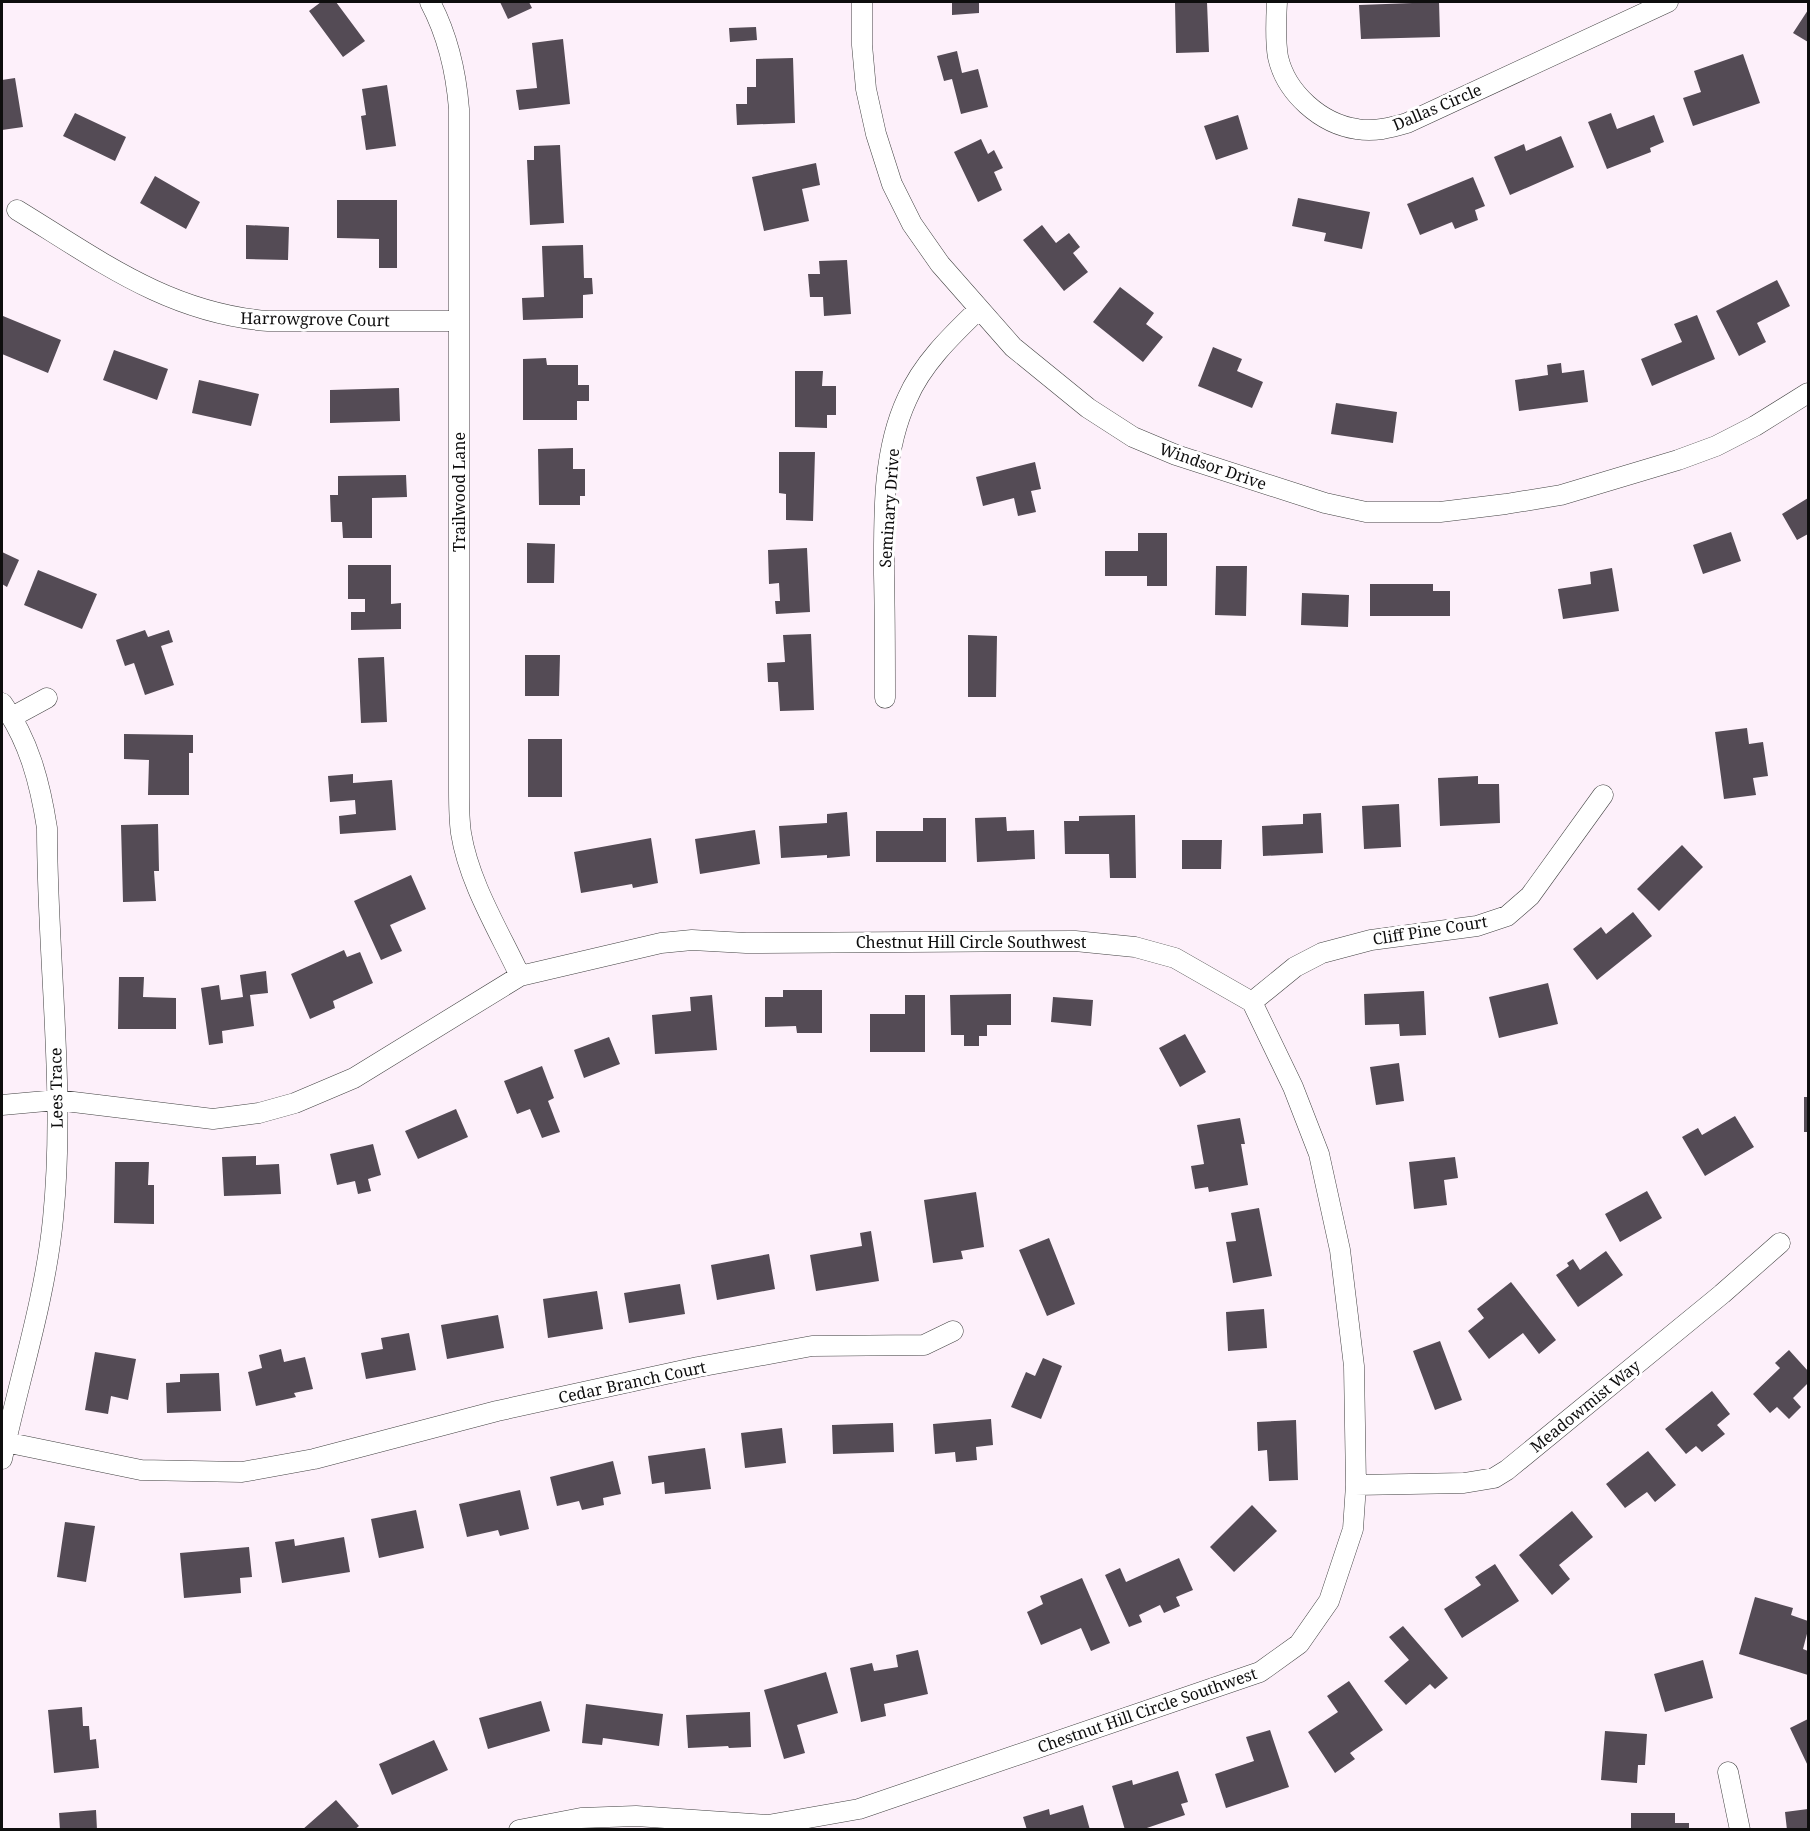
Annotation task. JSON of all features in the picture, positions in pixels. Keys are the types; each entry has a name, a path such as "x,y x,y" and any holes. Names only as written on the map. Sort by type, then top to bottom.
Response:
{"street":[{"name":"Trailwood Lane","path":"430,2 445,32 452,56 459,100 459,790 461,833 483,899 520,976"},
{"name":"Windsor Drive","path":"862,2 862,45 866,89 876,134 892,184 912,224 940,264 978,310 1013,347 1088,408 1133,437 1176,455 1314,499 1366,512 1440,512 1560,495 1677,460 1716,446 1755,426 1809,393"},
{"name":"Dallas Circle","path":"1277,2 1278,58 1285,76 1299,97 1329,120 1344,126 1374,130 1407,123 1668,2"},
{"name":"Harrowgrove Court","path":"17,210 165,297 217,314 239,319 267,321 459,321"},
{"name":"Seminary Drive","path":"885,698 884,524 887,477 894,436 906,399 921,373 946,341 978,310"},
{"name":"Lees Trace","path":"3,1450 48,1258 56,1181 57,1100 47,828 41,788 29,753 7,710 47,698"},
{"name":"Cliff Pine Court","path":"1252,1002 1295,967 1322,953 1371,940 1478,926 1507,916 1530,896 1603,795"},
{"name":"Chestnut Hill Circle Southwest","path":"2,1105 57,1100 213,1119 260,1113 295,1103 354,1078 520,976 661,943 692,940 746,943 1075,940 1135,947 1175,958 1252,1002 1293,1088 1319,1154 1337,1240 1354,1366 1356,1485 1353,1529 1329,1601 1299,1644 1260,1672 859,1809 768,1825 636,1816 581,1818 519,1830"},
{"name":"Meadowmist Way","path":"1356,1485 1464,1483 1494,1478 1507,1470 1704,1309 1780,1243"},
{"name":"Cedar Branch Court","path":"3,1450 141,1470 242,1472 314,1459 497,1411 698,1367 812,1346 924,1345 953,1331"},
{"path":"1728,1772 1740,1830"}],"building":[{"path":"321,2 336,2 365,41 343,57 309,11"},
{"path":"500,2 529,2 532,8 508,19"},
{"path":"952,2 979,2 979,13 952,15"},
{"path":"1175,2 1207,2 1209,52 1176,53"},
{"path":"1439,2 1440,37 1361,39 1359,5"},
{"path":"1808,10 1808,42 1793,33"},
{"path":"756,27 757,40 730,42 729,28"},
{"path":"563,39 570,104 519,110 516,90 537,88 532,43"},
{"path":"957,51 962,73 978,69 988,107 961,114 952,79 944,81 937,56"},
{"path":"1743,54 1760,103 1693,126 1683,98 1701,92 1694,71"},
{"path":"793,58 795,123 737,125 736,104 747,104 747,87 756,87 756,59"},
{"path":"15,78 23,127 2,130 2,80"},
{"path":"387,85 396,146 366,150 361,116 366,115 362,89"},
{"path":"75,113 126,137 115,161 63,136"},
{"path":"1611,113 1617,129 1654,115 1664,142 1650,148 1651,152 1607,169 1588,122"},
{"path":"1238,115 1248,149 1216,160 1204,126"},
{"path":"1561,136 1574,167 1510,195 1494,157 1524,144 1526,151"},
{"path":"981,139 988,154 994,150 1003,168 994,172 1002,190 978,202 954,152"},
{"path":"560,145 564,223 530,225 527,160 534,160 534,146"},
{"path":"816,163 820,185 802,189 809,221 764,231 752,177"},
{"path":"155,176 200,202 186,229 140,203"},
{"path":"1473,177 1485,206 1475,210 1478,220 1455,229 1452,222 1420,235 1407,204"},
{"path":"1298,198 1370,212 1362,249 1324,241 1326,233 1292,226"},
{"path":"337,200 397,200 397,268 379,268 379,239 337,238"},
{"path":"246,225 289,227 288,260 246,259"},
{"path":"1042,225 1056,243 1069,233 1080,247 1073,253 1088,272 1064,291 1023,240"},
{"path":"583,245 584,278 592,278 593,294 583,295 583,318 523,320 522,298 544,297 542,246"},
{"path":"847,260 851,314 824,316 823,297 810,297 808,274 820,274 819,261"},
{"path":"1777,280 1790,306 1757,323 1766,342 1739,356 1716,311"},
{"path":"1120,287 1154,313 1146,324 1163,337 1143,362 1093,322"},
{"path":"1697,315 1715,359 1652,386 1641,359 1682,342 1674,324"},
{"path":"3,316 61,340 48,373 2,354"},
{"path":"1213,347 1242,359 1237,371 1263,382 1252,408 1198,386"},
{"path":"114,350 168,369 157,400 103,380"},
{"path":"546,358 547,365 578,365 578,385 589,385 589,401 577,401 577,420 523,420 523,359"},
{"path":"1561,363 1562,373 1584,370 1588,402 1519,411 1515,380 1548,375 1547,365"},
{"path":"795,371 823,371 822,386 836,386 836,415 827,415 827,428 795,427"},
{"path":"199,380 259,394 251,426 192,413"},
{"path":"399,388 400,421 330,423 330,390"},
{"path":"1336,403 1397,412 1393,443 1331,434"},
{"path":"573,448 573,469 585,469 585,496 580,496 580,505 539,505 538,449"},
{"path":"779,452 815,452 813,521 786,520 786,494 779,493"},
{"path":"1035,462 1041,489 1031,491 1036,512 1018,516 1014,498 983,506 976,477"},
{"path":"406,475 407,497 372,498 372,538 343,538 342,522 331,522 330,495 338,495 338,476"},
{"path":"1808,498 1808,534 1797,540 1782,514"},
{"path":"1731,532 1741,561 1703,574 1693,545"},
{"path":"1138,533 1167,533 1167,586 1147,586 1147,576 1105,576 1105,551 1138,551"},
{"path":"527,543 555,544 554,583 527,583"},
{"path":"807,548 810,612 776,614 775,601 780,601 779,583 769,584 768,550"},
{"path":"2,552 19,560 7,587 2,584"},
{"path":"348,565 391,565 391,604 401,603 401,629 351,630 351,612 365,612 365,599 348,599"},
{"path":"1216,566 1247,566 1246,616 1215,615"},
{"path":"1612,568 1619,611 1563,619 1558,589 1591,584 1590,572"},
{"path":"38,570 97,594 82,629 24,605"},
{"path":"1370,584 1433,584 1433,591 1450,591 1450,616 1370,616"},
{"path":"1302,593 1349,595 1348,627 1301,625"},
{"path":"145,630 148,637 169,630 173,642 161,646 174,685 145,695 134,663 125,666 116,640"},
{"path":"811,634 814,710 780,711 778,682 768,682 767,663 785,662 783,635"},
{"path":"968,635 997,636 996,697 968,697"},
{"path":"525,655 560,655 559,696 525,696"},
{"path":"384,657 387,722 361,723 358,658"},
{"path":"1747,728 1749,744 1763,742 1768,776 1753,778 1756,795 1724,799 1715,732"},
{"path":"124,734 193,735 193,753 189,753 189,795 148,795 149,760 124,759"},
{"path":"528,739 562,739 562,797 528,797"},
{"path":"353,774 353,783 392,780 396,830 340,834 339,816 356,814 355,800 330,802 328,776"},
{"path":"1478,776 1478,784 1499,784 1500,823 1440,826 1438,778"},
{"path":"1399,804 1401,847 1364,849 1362,806"},
{"path":"847,812 850,856 781,858 779,826 827,823 827,814"},
{"path":"1321,813 1323,853 1263,856 1262,826 1303,824 1303,814"},
{"path":"1135,815 1136,878 1110,878 1109,854 1065,854 1064,821 1079,821 1079,816"},
{"path":"1006,817 1007,831 1034,830 1035,859 977,862 975,818"},
{"path":"923,818 946,818 946,862 876,862 876,831 923,831"},
{"path":"158,824 159,871 154,871 156,901 123,902 121,825"},
{"path":"755,830 760,864 700,874 695,839"},
{"path":"651,838 658,883 633,888 632,884 581,893 574,852"},
{"path":"1182,840 1222,840 1221,869 1182,869"},
{"path":"1682,845 1703,867 1659,911 1637,889"},
{"path":"411,875 426,909 390,925 402,951 381,960 354,901"},
{"path":"1633,912 1652,936 1597,980 1573,949 1601,927 1606,934"},
{"path":"344,950 347,957 360,952 373,983 333,1001 335,1008 310,1019 291,974"},
{"path":"266,971 268,993 250,995 254,1026 222,1031 223,1043 209,1045 201,988 219,985 221,1000 243,997 240,975"},
{"path":"119,977 144,977 143,997 176,998 176,1029 118,1029"},
{"path":"1548,983 1558,1024 1499,1038 1489,997"},
{"path":"783,990 822,990 822,1033 797,1033 796,1026 765,1027 765,997 783,997"},
{"path":"1424,991 1426,1035 1400,1036 1399,1024 1365,1025 1364,994"},
{"path":"1011,994 1011,1025 987,1025 987,1036 979,1036 979,1046 964,1046 964,1035 951,1035 950,995"},
{"path":"712,995 717,1050 655,1054 652,1015 691,1011 690,997"},
{"path":"905,995 925,995 925,1052 870,1052 870,1014 905,1014"},
{"path":"1053,997 1093,1000 1091,1026 1051,1022"},
{"path":"1185,1034 1206,1072 1180,1087 1159,1048"},
{"path":"609,1037 620,1064 584,1078 574,1050"},
{"path":"1399,1063 1404,1101 1376,1105 1370,1067"},
{"path":"542,1066 554,1098 548,1101 560,1132 542,1138 530,1109 517,1114 504,1081"},
{"path":"1804,1097 1808,1097 1808,1132 1804,1132"},
{"path":"456,1109 468,1137 418,1159 405,1131"},
{"path":"1735,1116 1754,1147 1705,1176 1682,1137 1698,1128 1702,1135"},
{"path":"1240,1118 1245,1144 1241,1144 1248,1185 1209,1192 1208,1187 1195,1189 1191,1166 1204,1164 1197,1125"},
{"path":"373,1144 381,1175 368,1179 371,1191 358,1194 355,1181 337,1185 330,1154"},
{"path":"256,1156 256,1165 279,1164 281,1194 224,1196 222,1157"},
{"path":"1455,1157 1458,1178 1444,1180 1447,1205 1414,1209 1409,1162"},
{"path":"115,1162 149,1162 148,1185 154,1185 154,1224 114,1223"},
{"path":"1647,1191 1662,1218 1620,1242 1605,1214"},
{"path":"976,1192 984,1247 961,1251 963,1259 933,1263 924,1200"},
{"path":"1259,1208 1272,1276 1233,1283 1226,1242 1236,1241 1231,1213"},
{"path":"871,1231 879,1281 816,1291 810,1255 862,1246 860,1233"},
{"path":"1049,1238 1075,1304 1047,1316 1019,1250"},
{"path":"1606,1251 1623,1275 1578,1307 1556,1275 1569,1266 1567,1263 1573,1259 1580,1270"},
{"path":"769,1254 775,1289 717,1300 711,1265"},
{"path":"1511,1282 1556,1340 1539,1354 1523,1333 1489,1359 1468,1331 1484,1318 1477,1309"},
{"path":"680,1284 685,1314 629,1323 624,1293"},
{"path":"597,1291 603,1329 548,1338 543,1299"},
{"path":"1264,1309 1267,1348 1228,1351 1226,1312"},
{"path":"498,1315 504,1348 447,1359 441,1325"},
{"path":"409,1333 416,1370 366,1379 361,1353 383,1349 381,1338"},
{"path":"1440,1341 1462,1400 1435,1410 1413,1351"},
{"path":"281,1349 284,1362 305,1357 313,1389 294,1393 296,1397 256,1406 248,1372 262,1368 259,1355"},
{"path":"1789,1350 1808,1371 1808,1383 1793,1398 1801,1407 1789,1419 1777,1407 1770,1413 1753,1394 1780,1368 1775,1363"},
{"path":"95,1352 136,1359 128,1400 111,1396 108,1414 85,1410"},
{"path":"1043,1358 1062,1366 1041,1419 1011,1407 1026,1372 1035,1376"},
{"path":"219,1373 221,1411 167,1413 166,1383 180,1382 180,1374"},
{"path":"1712,1391 1730,1414 1717,1425 1725,1434 1702,1452 1696,1446 1686,1454 1665,1429"},
{"path":"991,1419 993,1445 976,1447 977,1460 956,1462 955,1452 935,1454 933,1424"},
{"path":"1296,1420 1298,1480 1269,1481 1267,1450 1258,1451 1257,1422"},
{"path":"893,1423 894,1452 833,1454 832,1425"},
{"path":"782,1428 786,1463 745,1468 741,1433"},
{"path":"705,1448 711,1489 665,1494 664,1482 652,1484 648,1456"},
{"path":"1648,1451 1676,1485 1655,1502 1647,1492 1625,1508 1606,1484"},
{"path":"613,1461 621,1494 603,1498 604,1505 582,1510 579,1501 557,1506 550,1477"},
{"path":"520,1490 529,1529 500,1536 498,1530 467,1537 459,1504"},
{"path":"1252,1505 1277,1531 1234,1572 1210,1547"},
{"path":"416,1510 424,1548 379,1558 371,1519"},
{"path":"1572,1511 1593,1537 1559,1565 1570,1579 1552,1595 1519,1555"},
{"path":"65,1522 95,1526 86,1582 57,1577"},
{"path":"344,1537 350,1572 282,1583 275,1542 294,1539 295,1546"},
{"path":"249,1547 252,1577 240,1578 241,1593 184,1598 180,1553"},
{"path":"1179,1558 1193,1590 1176,1597 1180,1606 1164,1613 1160,1605 1139,1615 1142,1622 1129,1627 1105,1575 1120,1568 1126,1582"},
{"path":"1495,1564 1519,1601 1462,1638 1444,1609 1481,1585 1475,1577"},
{"path":"1082,1578 1110,1643 1091,1651 1081,1628 1041,1645 1027,1612 1043,1604 1040,1596"},
{"path":"1755,1597 1793,1608 1791,1615 1808,1621 1803,1649 1808,1651 1808,1675 1739,1654"},
{"path":"1403,1626 1448,1678 1435,1689 1430,1684 1406,1705 1384,1681 1409,1660 1389,1637"},
{"path":"918,1650 928,1694 884,1704 886,1716 861,1722 850,1668 872,1663 874,1671 898,1667 896,1655"},
{"path":"1703,1660 1713,1698 1665,1712 1654,1674"},
{"path":"826,1672 838,1713 797,1725 805,1753 784,1759 764,1690"},
{"path":"1349,1681 1383,1730 1350,1753 1355,1759 1335,1773 1308,1732 1338,1712 1327,1696"},
{"path":"541,1701 550,1731 488,1749 479,1718"},
{"path":"586,1704 663,1714 659,1746 603,1738 602,1745 582,1743"},
{"path":"82,1707 83,1726 89,1726 90,1740 96,1739 99,1768 54,1773 48,1710"},
{"path":"750,1712 751,1747 688,1748 686,1715"},
{"path":"1808,1719 1808,1766 1790,1728"},
{"path":"1270,1730 1289,1787 1226,1808 1215,1774 1254,1761 1246,1737"},
{"path":"1605,1731 1647,1734 1645,1765 1638,1765 1637,1783 1601,1780"},
{"path":"434,1740 448,1770 392,1795 379,1764"},
{"path":"1178,1771 1188,1802 1181,1804 1185,1815 1141,1830 1125,1830 1112,1786 1132,1780 1133,1785"},
{"path":"336,1800 359,1826 354,1830 302,1830"},
{"path":"1083,1805 1090,1830 1027,1830 1023,1817 1049,1809 1050,1815"},
{"path":"1808,1809 1808,1830 1787,1830 1785,1812"},
{"path":"96,1810 97,1830 60,1830 59,1813"},
{"path":"1631,1813 1675,1813 1675,1823 1689,1823 1689,1830 1631,1830"}]}
